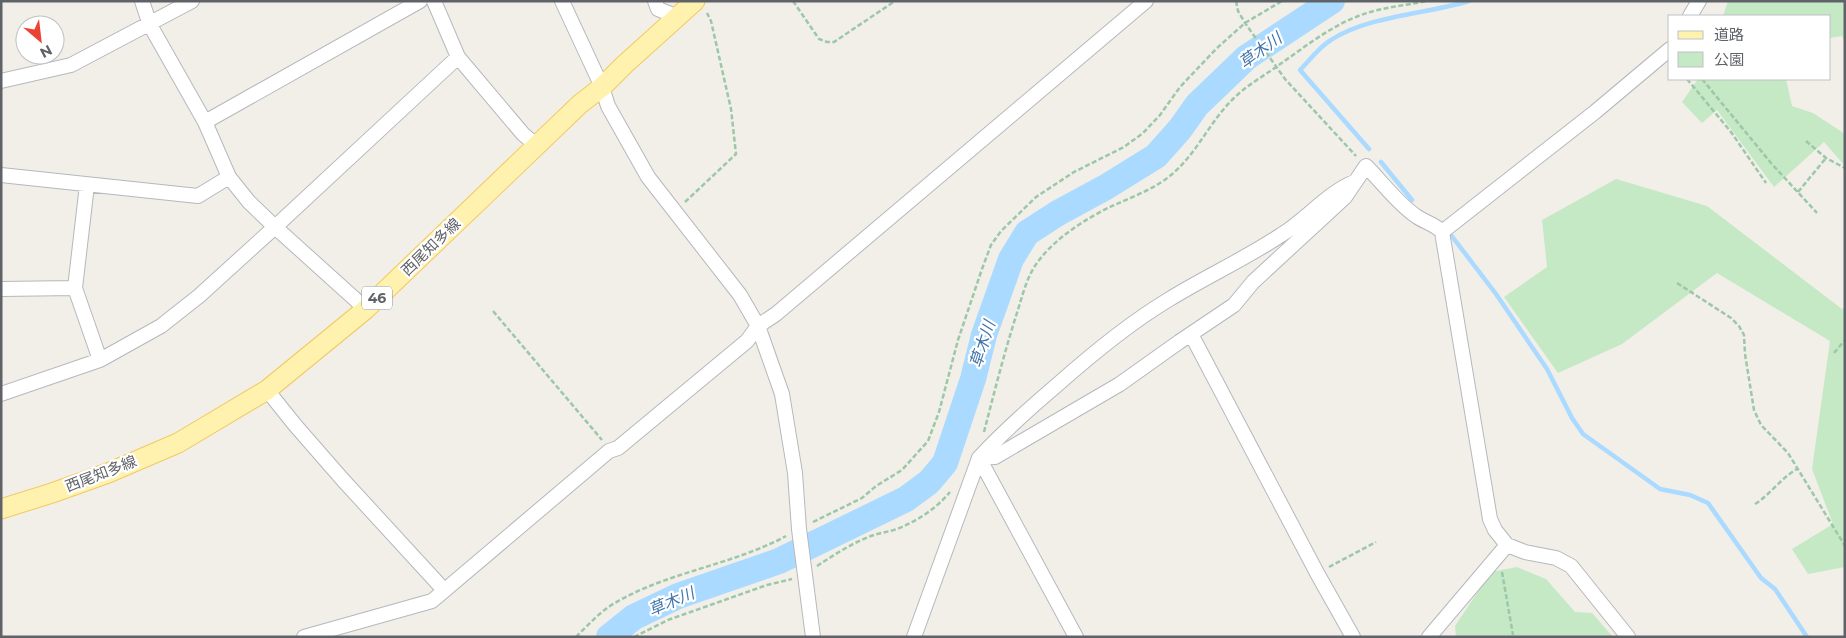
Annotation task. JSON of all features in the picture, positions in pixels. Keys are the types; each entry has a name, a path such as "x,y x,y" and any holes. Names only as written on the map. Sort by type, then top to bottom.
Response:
{"main road":[{"name":"西尾知多線","path":"1,509 98,476 178,443 267,390 366,309 580,104 602,87 678,17 699,4"}],"street":[{"path":"142,1 150,24 205,122 229,178 249,202 275,227 366,309"},
{"path":"1,81 72,65 192,1"},
{"path":"205,122 420,1"},
{"path":"434,1 458,57 523,134 537,146"},
{"path":"562,1 602,87 608,106 648,177 714,260 740,296 758,326 782,394 795,473 800,534 813,637"},
{"path":"655,1 658,9 678,17"},
{"path":"304,637 432,601 611,450 618,448 747,341 758,326 776,314 1146,1"},
{"path":"1691,15 1699,1"},
{"path":"1442,232 1595,112 1668,51"},
{"path":"1,394 100,360 162,326 199,296 275,227 458,57"},
{"path":"979,458 995,456 1038,433 1120,384 1234,305 1253,282 1345,197 1366,166 1410,211 1442,232 1490,519 1498,534 1503,551"},
{"path":"1,175 198,196 229,178"},
{"path":"914,637 979,458 995,440 1032,406 1126,328 1168,300 1279,236 1299,223 1338,189 1354,182"},
{"path":"87,185 75,288 100,360"},
{"path":"1,289 75,288"},
{"path":"1191,334 1353,637"},
{"path":"267,390 294,425 342,480 444,590"},
{"path":"979,458 1076,637"},
{"path":"1429,637 1503,551"},
{"path":"1503,551 1525,552 1564,560 1571,566 1628,637"}],"path":[{"path":"793,1 818,39 827,42 834,42 895,1"},
{"path":"1236,1 1238,11 1285,79 1366,166"},
{"path":"576,637 609,607 626,598 693,571 800,534 862,498 876,486 902,470 928,441 939,412 958,340 982,268 992,245 1001,231 1036,196 1074,172 1124,146 1143,133 1180,87 1217,48 1246,23 1282,1"},
{"path":"979,458 980,445 1003,360 1026,286 1036,264 1058,241 1078,226 1110,207 1134,197 1165,179 1179,168 1196,149 1234,97 1315,39 1367,13 1427,1"},
{"path":"675,212 736,154 731,109 711,21 699,4"},
{"path":"1688,80 1731,132 1766,183"},
{"path":"1703,80 1770,163 1817,213"},
{"path":"1806,141 1826,158 1845,168"},
{"path":"1798,192 1826,158"},
{"path":"1677,283 1731,318 1739,326 1744,335 1745,354 1754,410 1761,425 1788,453 1845,546"},
{"path":"493,311 611,450"},
{"path":"1834,353 1845,340"},
{"path":"1755,504 1773,490 1788,474 1798,469"},
{"path":"1317,572 1376,542"},
{"path":"1503,551 1513,635"}],"green space":[{"path":"1728,1 1845,1 1845,43 1842,36 1831,38 1831,15 1723,15"},
{"path":"1697,80 1786,80 1792,106 1813,113 1845,134 1845,166 1824,142 1774,187 1717,110 1702,123 1682,102"},
{"path":"1616,179 1707,206 1842,309 1845,307 1845,567 1808,574 1792,549 1833,524 1812,469 1830,341 1717,273 1622,344 1558,373 1504,297 1547,267 1542,220"},
{"path":"1517,567 1546,579 1575,612 1592,613 1613,637 1456,637 1455,626 1491,572"}],"waterway":[{"name":"草木川","path":"609,637 634,617 678,596 779,561 906,499 929,482 945,463 973,379 984,335 1011,259 1027,233 1156,156 1180,129 1197,105 1247,57 1332,1"},
{"path":"1369,149 1300,70 1322,46 1346,32 1397,16 1469,1"},
{"path":"1381,162 1412,200"},
{"path":"1451,235 1496,294 1547,369 1572,418 1583,434 1660,489 1690,495 1708,503 1761,578 1775,589 1807,637"}]}
